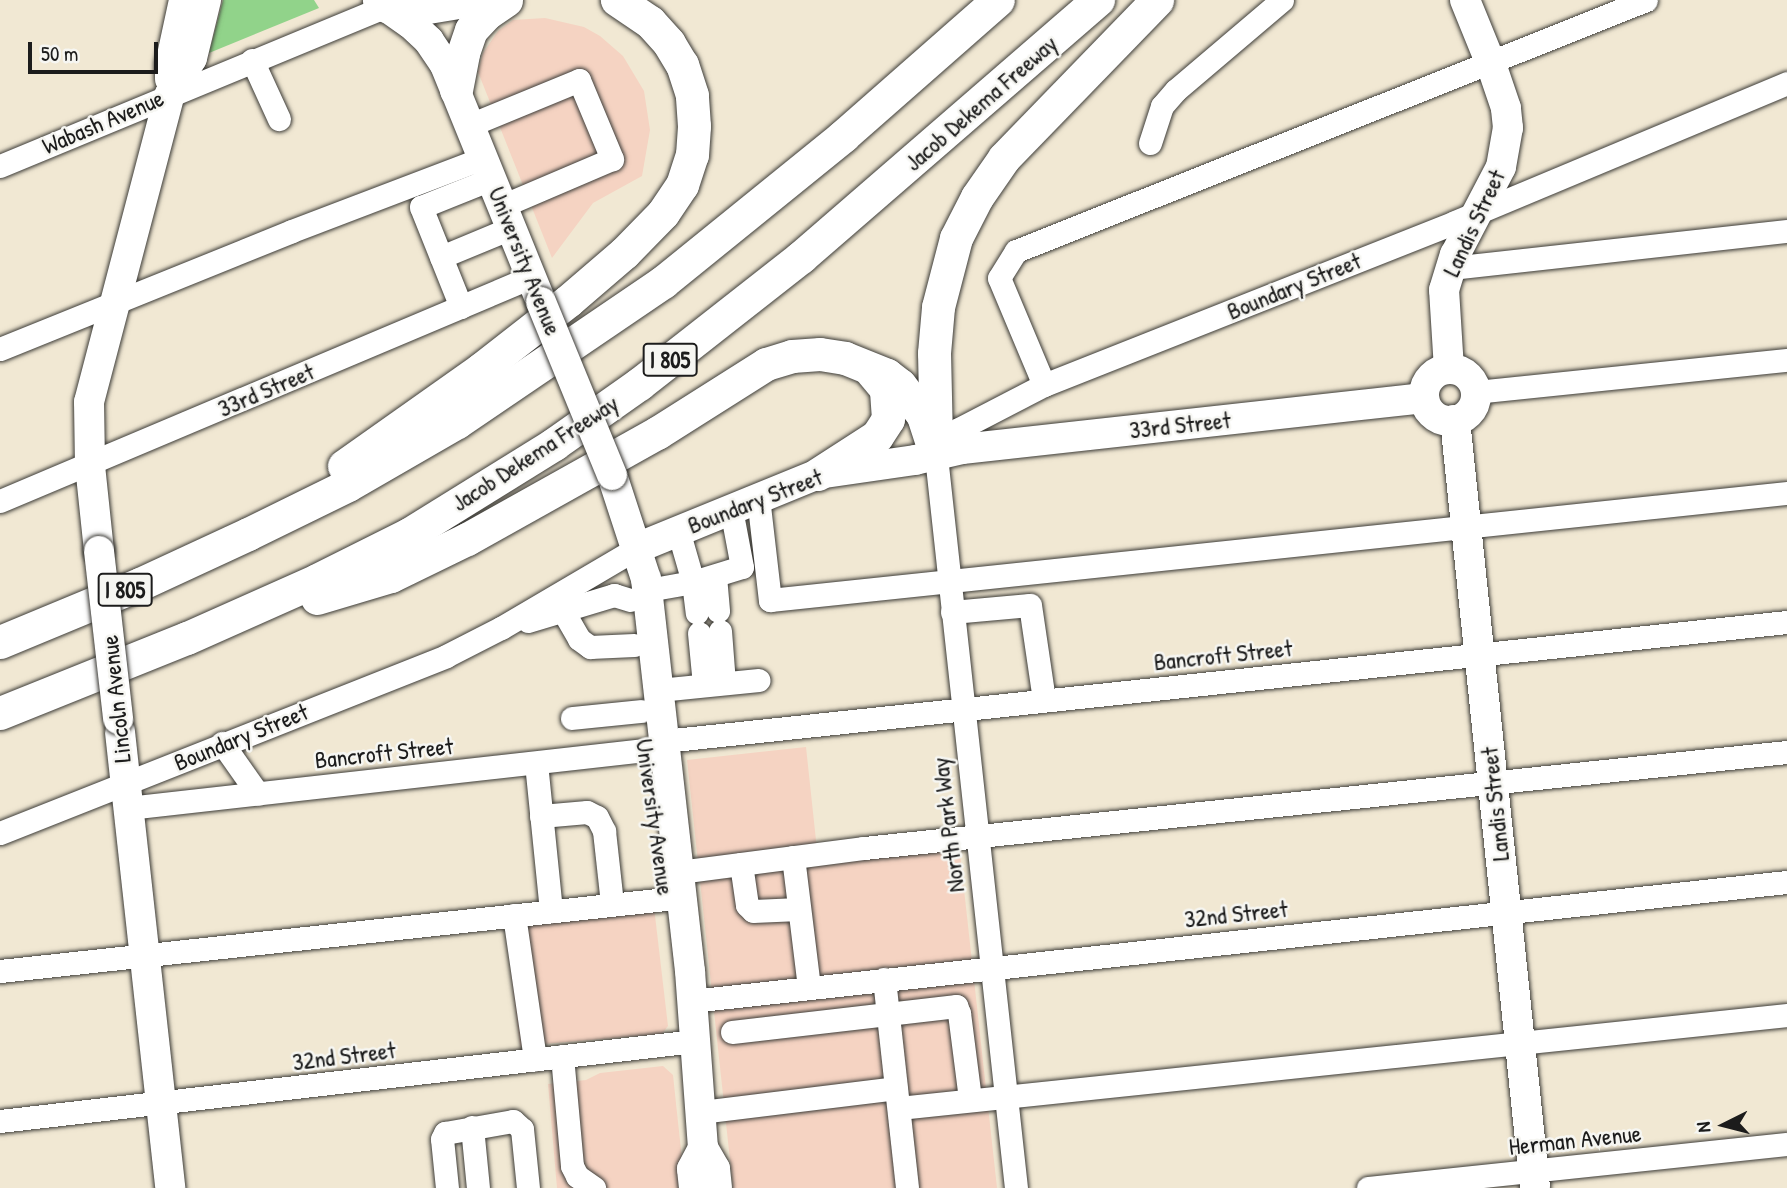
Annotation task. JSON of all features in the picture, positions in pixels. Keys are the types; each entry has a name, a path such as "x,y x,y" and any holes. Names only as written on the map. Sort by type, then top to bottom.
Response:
{"highway":[{"path":"388,2 422,8 470,0"},
{"path":"456,90 463,52 471,30 487,13 506,0"},
{"path":"248,534 481,369 624,253 663,213 682,185 692,155 692,95 682,65 669,43 650,22 617,0"},
{"name":"I 805","path":"0,642 140,584 248,534 348,485 457,422 663,282 844,136 998,0"},
{"name":"Jacob Dekema Freeway","path":"0,713 187,638 317,580 409,534 554,444 639,384 801,257 1098,0"},
{"path":"936,456 934,353 938,307 956,238 977,197 1004,158 1157,0"},
{"path":"187,638 391,576 573,482 766,364 792,356 820,354 845,358 887,375 900,385 923,416 936,456"},
{"path":"818,474 877,436 888,419 886,389 867,367"}],"main road":[{"name":"Lincoln Avenue","path":"170,1188 90,465 89,402 170,94 170,65 184,0"},
{"name":"Lincoln Avenue","path":"170,94 192,58 206,0"},
{"name":"Landis Street","path":"1449,369 1444,290 1451,268 1501,167 1507,147 1506,108 1465,0"},
{"name":"University Avenue","path":"388,2 429,41 445,65 612,475 637,548 629,580 639,595 655,746 666,899 676,975 691,1000"},
{"path":"1449,369 1464,373 1471,379 1476,392 1471,410 1455,420 1434,416 1424,398 1426,384 1431,377 1449,369"},
{"name":"33rd Street","path":"936,456 962,449 1424,398"},
{"name":"Landis Street","path":"1455,420 1534,1180"},
{"name":"Boundary Street","path":"637,548 818,474 936,456"},
{"name":"University Avenue","path":"639,595 634,645 650,700"},
{"name":"University Avenue","path":"655,746 679,872 695,1041 702,1148 692,1169 694,1188"},
{"name":"University Avenue","path":"702,1148 715,1169 717,1188"}],"street":[{"path":"1150,143 1163,106 1176,90 1282,0"},
{"path":"1044,385 999,278 1016,251 1646,0"},
{"name":"Wabash Avenue","path":"0,166 388,2"},
{"path":"252,60 279,119"},
{"path":"0,349 116,301 612,159 579,80 470,125"},
{"name":"Boundary Street","path":"936,456 959,429 1044,385 1478,212 1787,83"},
{"path":"1731,107 1787,101"},
{"path":"441,257 497,193"},
{"path":"461,307 421,208 497,193"},
{"path":"1451,268 1787,231"},
{"name":"33rd Street","path":"0,501 461,307 536,290"},
{"path":"1476,392 1787,360"},
{"name":"North Park Way","path":"936,456 975,838 1016,1188"},
{"path":"758,498 770,600 1787,493"},
{"path":"501,628 614,595 639,595 742,567 731,509"},
{"path":"678,530 708,622"},
{"name":"Boundary Street","path":"0,833 127,796 222,743 408,672 501,628 637,548"},
{"path":"714,684 708,622 715,576"},
{"path":"952,612 1030,605 1044,700"},
{"path":"563,611 579,639 590,647 634,645"},
{"name":"Bancroft Street","path":"127,796 258,794 536,763 961,709 1787,622"},
{"path":"572,718 714,684 759,680"},
{"path":"222,743 258,794"},
{"path":"679,872 1787,752"},
{"path":"536,763 551,911"},
{"path":"541,816 587,812 597,817 604,831 612,904"},
{"path":"793,858 809,987"},
{"path":"741,864 747,905 753,911 799,909"},
{"name":"32nd Street","path":"691,1000 1787,882"},
{"path":"0,971 666,899"},
{"path":"514,915 535,1059"},
{"path":"884,979 907,1188"},
{"path":"732,1032 956,1006 960,1013 970,1100"},
{"path":"701,1112 898,1098 970,1100 1787,1015"},
{"name":"32nd Street","path":"0,1121 160,1105 695,1041"},
{"path":"562,1056 572,1166 577,1176 594,1188"},
{"path":"447,1188 444,1133 513,1121 522,1129 528,1188"},
{"path":"472,1126 478,1188"},
{"name":"Herman Avenue","path":"1368,1188 1534,1180 1787,1144"}],"shaded area":[{"path":"545,18 584,27 600,36 623,56 644,91 650,130 642,176 593,203 552,258 478,72 483,53 498,31 513,20"},
{"path":"806,747 818,859 959,844 997,1188 733,1188 687,760"},
{"path":"654,907 668,1026 662,1034 520,1046 505,924"},
{"path":"663,1066 673,1075 685,1188 557,1188 548,1084 586,1080 600,1073"}],"green space":[{"path":"223,0 314,0 319,8 209,53"}]}
